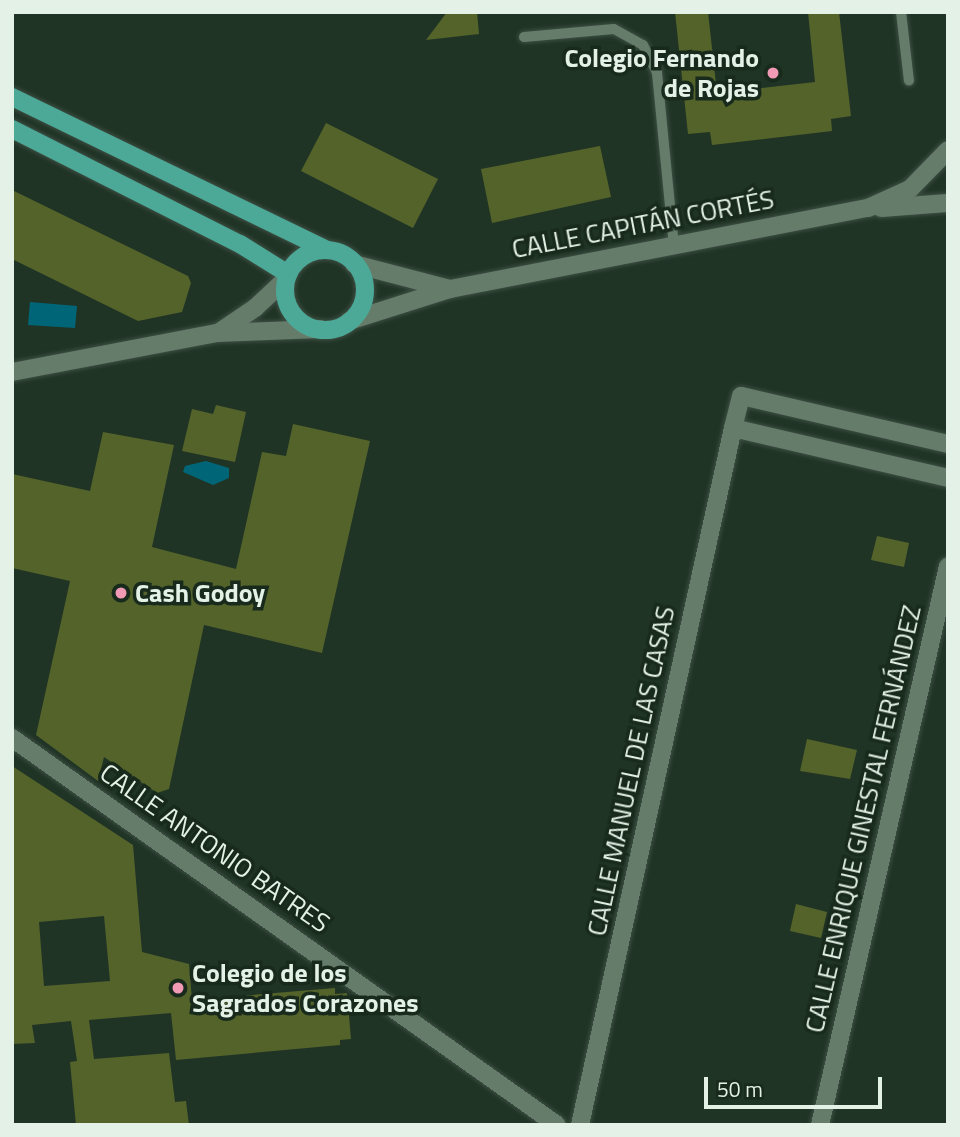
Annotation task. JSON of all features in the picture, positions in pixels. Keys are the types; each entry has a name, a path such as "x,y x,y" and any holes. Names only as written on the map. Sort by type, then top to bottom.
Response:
{"main road":[{"path":"12,97 327,250"},
{"path":"12,129 240,244 287,276 290,310 303,323 320,329"},
{"name":"CALLE CAPITÁN CORTÉS","path":"287,276 304,256 327,250 354,264"},
{"path":"349,321 364,294 354,264"},
{"name":"CALLE CAPITÁN CORTÉS","path":"320,329 349,321"}],"street":[{"name":"CALLE CAPITÁN CORTÉS","path":"349,321 450,289 879,204 910,189 948,150"},
{"name":"CALLE CAPITÁN CORTÉS","path":"846,212 948,203"},
{"name":"CALLE CAPITÁN CORTÉS","path":"354,264 450,289"},
{"name":"CALLE CAPITÁN CORTÉS","path":"217,334 255,308 287,276"},
{"name":"CALLE CAPITÁN CORTÉS","path":"12,372 217,334 320,329"},
{"name":"CALLE MANUEL DE LAS CASAS","path":"580,1125 741,396 948,444"},
{"path":"733,428 948,478"},
{"name":"CALLE ENRIQUE GINESTAL FERNÁNDEZ","path":"820,1125 948,566"},
{"name":"CALLE ANTONIO BATRES","path":"12,738 557,1125"}],"lane":[{"path":"901,12 909,81"},
{"path":"524,37 614,29 643,45 657,73 674,244"}],"water":[{"path":"30,302 77,306 75,328 28,325"},
{"path":"206,461 229,468 229,478 213,485 183,472 185,466"}],"building":[{"path":"447,12 477,12 479,34 426,40"},
{"path":"675,12 708,12 717,93 815,82 808,12 839,12 851,116 831,119 832,131 712,145 710,132 688,134"},
{"path":"326,123 438,179 413,228 301,171"},
{"path":"600,146 611,197 492,223 481,169"},
{"path":"12,190 188,276 191,283 182,312 138,321 12,259"},
{"path":"216,405 246,412 235,462 182,451 192,409 213,414"},
{"name":"Cash Godoy","path":"293,424 370,441 322,653 204,625 169,789 157,793 104,757 98,781 36,735 70,581 12,568 12,474 90,491 103,432 174,445 152,547 236,569 262,452 286,456"},
{"path":"877,536 909,543 904,567 871,560"},
{"path":"807,739 857,750 850,779 800,771"},
{"path":"12,766 133,845 142,952 189,964 192,1000 335,988 335,994 347,993 351,1039 340,1040 340,1045 176,1060 171,1013 89,1020 94,1059 169,1053 175,1102 186,1101 189,1125 76,1125 70,1062 77,1061 71,1021 32,1025 35,1043 12,1044","holes":["104,916 110,981 44,986 39,922"]},
{"path":"796,904 827,912 821,938 790,931"}],"place":[{"name":"Colegio Fernando de Rojas","path":"773,73"},
{"name":"Cash Godoy","path":"121,593"},
{"name":"Colegio de los Sagrados Corazones","path":"178,988"}]}
